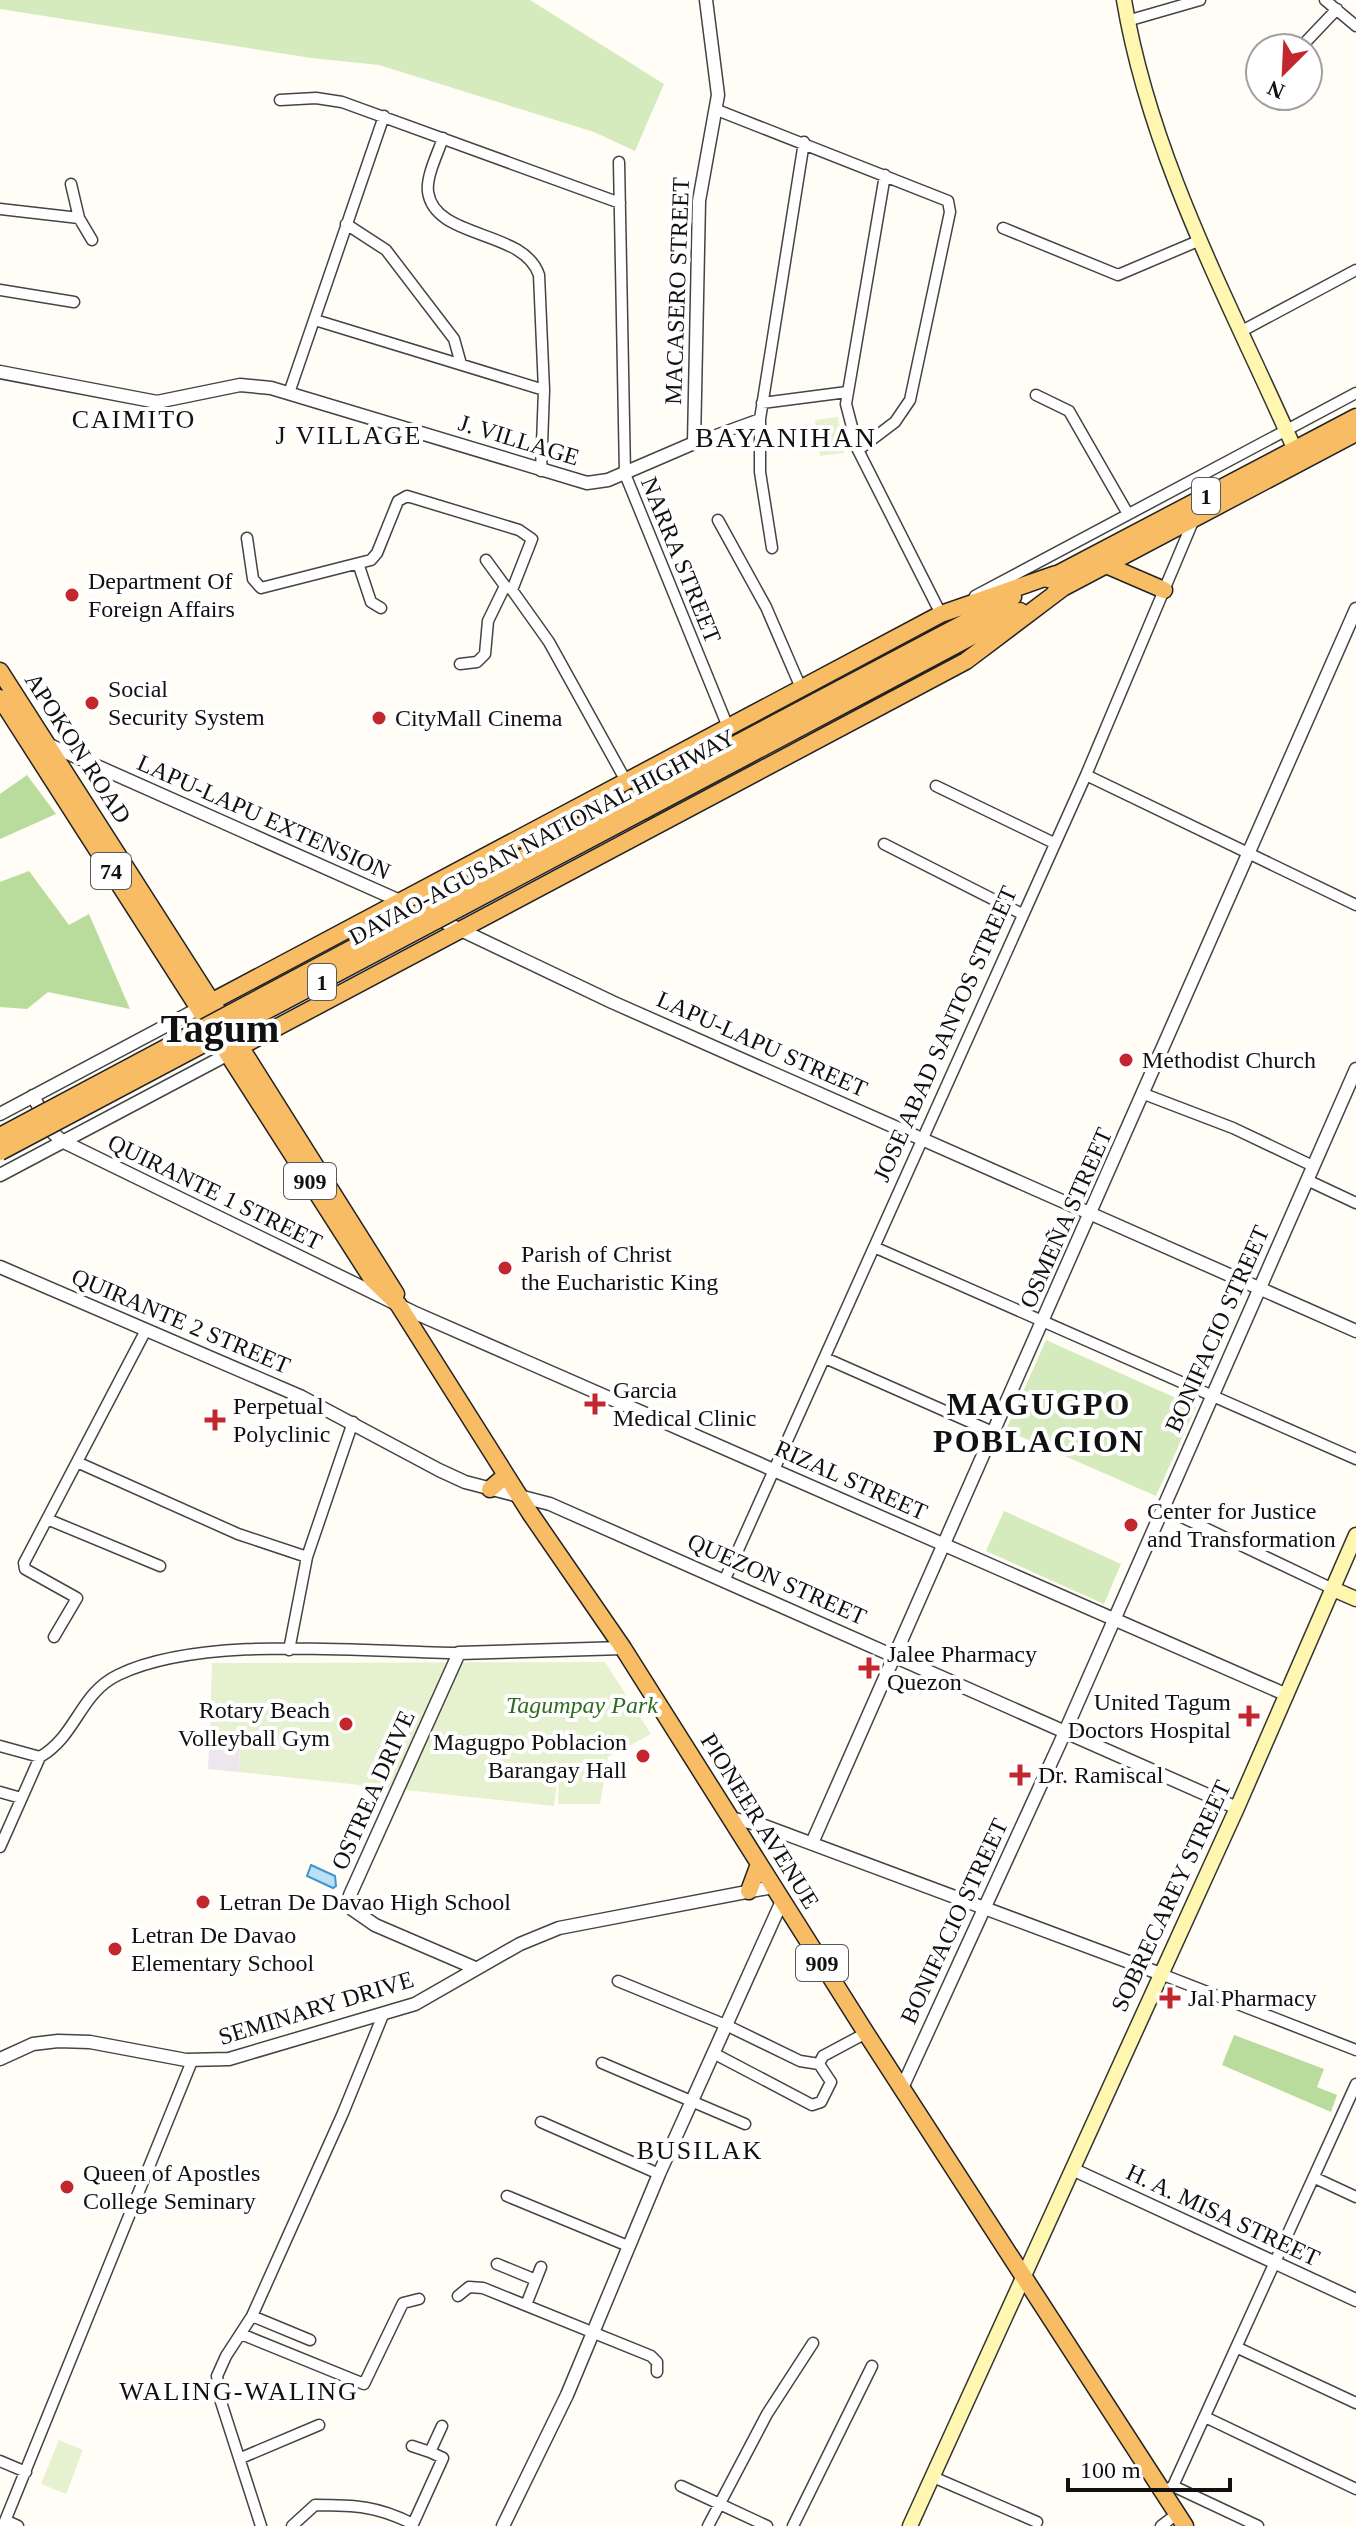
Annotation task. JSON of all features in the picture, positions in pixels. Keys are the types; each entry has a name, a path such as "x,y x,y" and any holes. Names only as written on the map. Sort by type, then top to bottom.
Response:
{"highway":[{"name":"DAVAO-AGUSAN NATIONAL HIGHWAY","path":"35,1106 400,901 941,614 1106,565 1295,450 1356,417"},
{"name":"DAVAO-AGUSAN NATIONAL HIGHWAY","path":"0,1136 640,804 1191,512 1356,433"},
{"path":"1106,565 1164,590"},
{"name":"DAVAO-AGUSAN NATIONAL HIGHWAY","path":"53,1136 460,930 966,661 1060,581"},
{"name":"APOKON ROAD","path":"0,671 48,744 209,1011"},
{"name":"APOKON ROAD","path":"0,698 209,1011"},
{"name":"DAVAO-AGUSAN NATIONAL HIGHWAY","path":"0,1152 640,804"},
{"name":"PIONEER AVENUE","path":"209,1011 372,1279 398,1304 517,1493 623,1648 866,2033 1168,2489 1181,2520"},
{"path":"490,1489 506,1475"},
{"path":"749,1891 759,1864"}],"main road":[{"path":"1124,0 1145,91 1198,241 1295,450"},
{"name":"SOBRECAREY STREET","path":"910,2526 1237,1808 1356,1535"},
{"path":"1333,1589 1356,1599"}],"street":[{"name":"MACASERO STREET","path":"694,443 699,201 717,110 706,0"},
{"path":"1127,21 1200,0"},
{"path":"1325,0 1356,26"},
{"path":"1315,32 1337,9"},
{"path":"280,100 329,99 384,116 620,203"},
{"path":"717,110 948,201 950,212 910,400 895,422 858,450"},
{"path":"289,393 384,116"},
{"path":"443,138 429,181 433,206 453,222 525,253 535,262 539,275 544,390 541,471"},
{"path":"772,548 760,472 760,419 804,142"},
{"name":"NARRA STREET","path":"619,162 625,474 728,727"},
{"path":"885,175 847,392 849,420 858,450 941,614 1356,393"},
{"path":"71,184 79,218 92,240"},
{"path":"0,209 79,218"},
{"path":"346,224 386,250 454,339 461,364"},
{"path":"1003,228 1118,275 1198,241"},
{"path":"1240,332 1356,270"},
{"path":"0,290 74,302"},
{"path":"315,320 544,390"},
{"name":"J. VILLAGE","path":"0,372 157,402 175,401 240,385 289,393 587,483 625,474 694,443"},
{"path":"762,403 847,392"},
{"path":"1036,395 1069,411 1128,514"},
{"path":"694,443 760,419"},
{"path":"247,538 253,579 261,588 359,566 377,553 398,501 407,496 526,533 532,539 531,547 488,621 485,654 477,662 460,664"},
{"name":"JOSE ABAD SANTOS STREET","path":"725,1579 1086,775 1164,590 1191,512"},
{"path":"718,520 766,607 801,688"},
{"path":"486,560 549,642 626,781"},
{"path":"359,566 371,602 381,608"},
{"name":"OSMEÑA STREET","path":"812,1843 946,1545 1356,609"},
{"name":"LAPU-LAPU EXTENSION","path":"23,733 460,930"},
{"path":"1086,775 1356,905"},
{"path":"936,786 1054,843"},
{"path":"884,844 1022,914"},
{"name":"LAPU-LAPU STREET","path":"460,930 612,1002 1356,1331"},
{"name":"BONIFACIO STREET","path":"902,2088 1065,1731 1356,1069"},
{"path":"1144,1094 1233,1128 1313,1166"},
{"path":"0,1114 35,1106 53,1136 0,1175"},
{"name":"QUIRANTE 1 STREET","path":"53,1136 398,1304"},
{"path":"1307,1180 1356,1203"},
{"path":"874,1247 1356,1459"},
{"name":"QUIRANTE 2 STREET","path":"0,1267 353,1422 439,1470 490,1489 517,1493"},
{"name":"RIZAL STREET","path":"398,1304 1287,1695"},
{"path":"54,1637 77,1598 24,1567 146,1330"},
{"path":"825,1358 995,1433"},
{"path":"289,1650 307,1557 353,1422"},
{"path":"79,1463 238,1534 307,1557"},
{"name":"QUEZON STREET","path":"517,1493 725,1579 1237,1808"},
{"path":"1163,1508 1333,1589"},
{"path":"47,1519 160,1566"},
{"path":"1,1844 40,1757 58,1746 72,1729 90,1694 118,1675 180,1655 289,1650 459,1653 623,1648"},
{"name":"OSTREA DRIVE","path":"459,1653 386,1812 349,1902 352,1909 365,1919 475,1968"},
{"path":"0,1746 40,1757"},
{"path":"0,1792 21,1798"},
{"path":"730,1818 762,1825 812,1843 1356,2050"},
{"name":"SEMINARY DRIVE","path":"0,2059 33,2044 58,2041 90,2042 192,2061 238,2057 383,2015 429,1997 475,1968 541,1935 577,1922 749,1891 778,1894"},
{"path":"503,2526 552,2429 659,2174 728,2026 778,1894"},
{"path":"618,1981 728,2026 800,2061 819,2064 831,2082 821,2102 812,2105 715,2054"},
{"path":"261,2526 221,2402 217,2376 252,2316 343,2113 383,2015"},
{"path":"819,2064 823,2056 866,2033"},
{"path":"18,2526 5,2523 192,2061"},
{"path":"602,2063 745,2124"},
{"path":"1258,2526 1168,2489 1238,2348 1355,2091"},
{"path":"541,2122 659,2174"},
{"name":"H. A. MISA STREET","path":"1072,2169 1356,2300"},
{"path":"1315,2178 1356,2197"},
{"path":"507,2196 628,2246"},
{"path":"497,2264 536,2280"},
{"path":"526,2305 541,2267"},
{"path":"458,2296 474,2286 595,2331 651,2356 657,2362 657,2372"},
{"path":"241,2334 364,2384 403,2303 419,2299"},
{"path":"252,2316 310,2340"},
{"path":"708,2526 772,2406 813,2343"},
{"path":"1238,2348 1356,2403"},
{"path":"793,2526 872,2366"},
{"path":"1205,2417 1356,2489"},
{"path":"241,2458 319,2425"},
{"path":"430,2452 442,2426"},
{"path":"292,2526 315,2505 351,2503 378,2509 413,2524 443,2458 412,2446"},
{"path":"0,2461 26,2472"},
{"path":"933,2477 1037,2522"},
{"path":"681,2486 767,2526"},
{"path":"1161,2526 1181,2520"}],"shaded area":[{"path":"210,1732 240,1734 239,1772 208,1769"}],"green space":[{"path":"0,0 530,0 664,84 635,151 594,132 379,65 311,58 0,9"},
{"path":"838,417 844,453 820,456 815,420"},
{"path":"27,775 56,814 0,839 0,794"},
{"path":"29,871 69,925 89,914 130,1009 48,992 27,1009 0,1007 0,882"},
{"path":"1046,1340 1196,1407 1156,1496 1006,1430"},
{"path":"1004,1511 1121,1564 1104,1604 986,1551"},
{"name":"Tagumpay Park","path":"605,1662 651,1734 608,1757 600,1804 558,1804 559,1768 554,1806 239,1772 240,1734 210,1732 212,1663"},
{"path":"1234,2035 1324,2069 1317,2087 1337,2095 1331,2112 1222,2065"},
{"path":"59,2440 83,2450 66,2494 41,2484"}],"water":[{"path":"311,1865 335,1876 336,1886 333,1888 307,1876"}],"place":[{"name":"Department Of Foreign Affairs","path":"72,595"},
{"name":"Social Security System","path":"92,703"},
{"name":"CityMall Cinema","path":"379,718"},
{"name":"Methodist Church","path":"1126,1060"},
{"name":"Parish of Christ the Eucharistic King","path":"505,1268"},
{"name":"Garcia Medical Clinic","path":"595,1404"},
{"name":"Perpetual Polyclinic","path":"215,1420"},
{"name":"Center for Justice and Transformation","path":"1131,1525"},
{"name":"Jalee Pharmacy Quezon","path":"869,1668"},
{"name":"United Tagum Doctors Hospital","path":"1249,1716"},
{"name":"Rotary Beach Volleyball Gym","path":"346,1724"},
{"name":"Magugpo Poblacion Barangay Hall","path":"643,1756"},
{"name":"Dr. Ramiscal","path":"1020,1775"},
{"name":"Letran De Davao High School","path":"203,1902"},
{"name":"Letran De Davao Elementary School","path":"115,1949"},
{"name":"Jal Pharmacy","path":"1170,1998"},
{"name":"Queen of Apostles College Seminary","path":"67,2187"}],"district":[{"name":"CAIMITO","path":"134,419"},
{"name":"J VILLAGE","path":"349,435"},
{"name":"BAYANIHAN","path":"786,437"},
{"name":"Tagum","path":"220,1028"},
{"name":"MAGUGPO POBLACION","path":"1039,1422"},
{"name":"BUSILAK","path":"700,2150"},
{"name":"WALING-WALING","path":"239,2391"}]}
